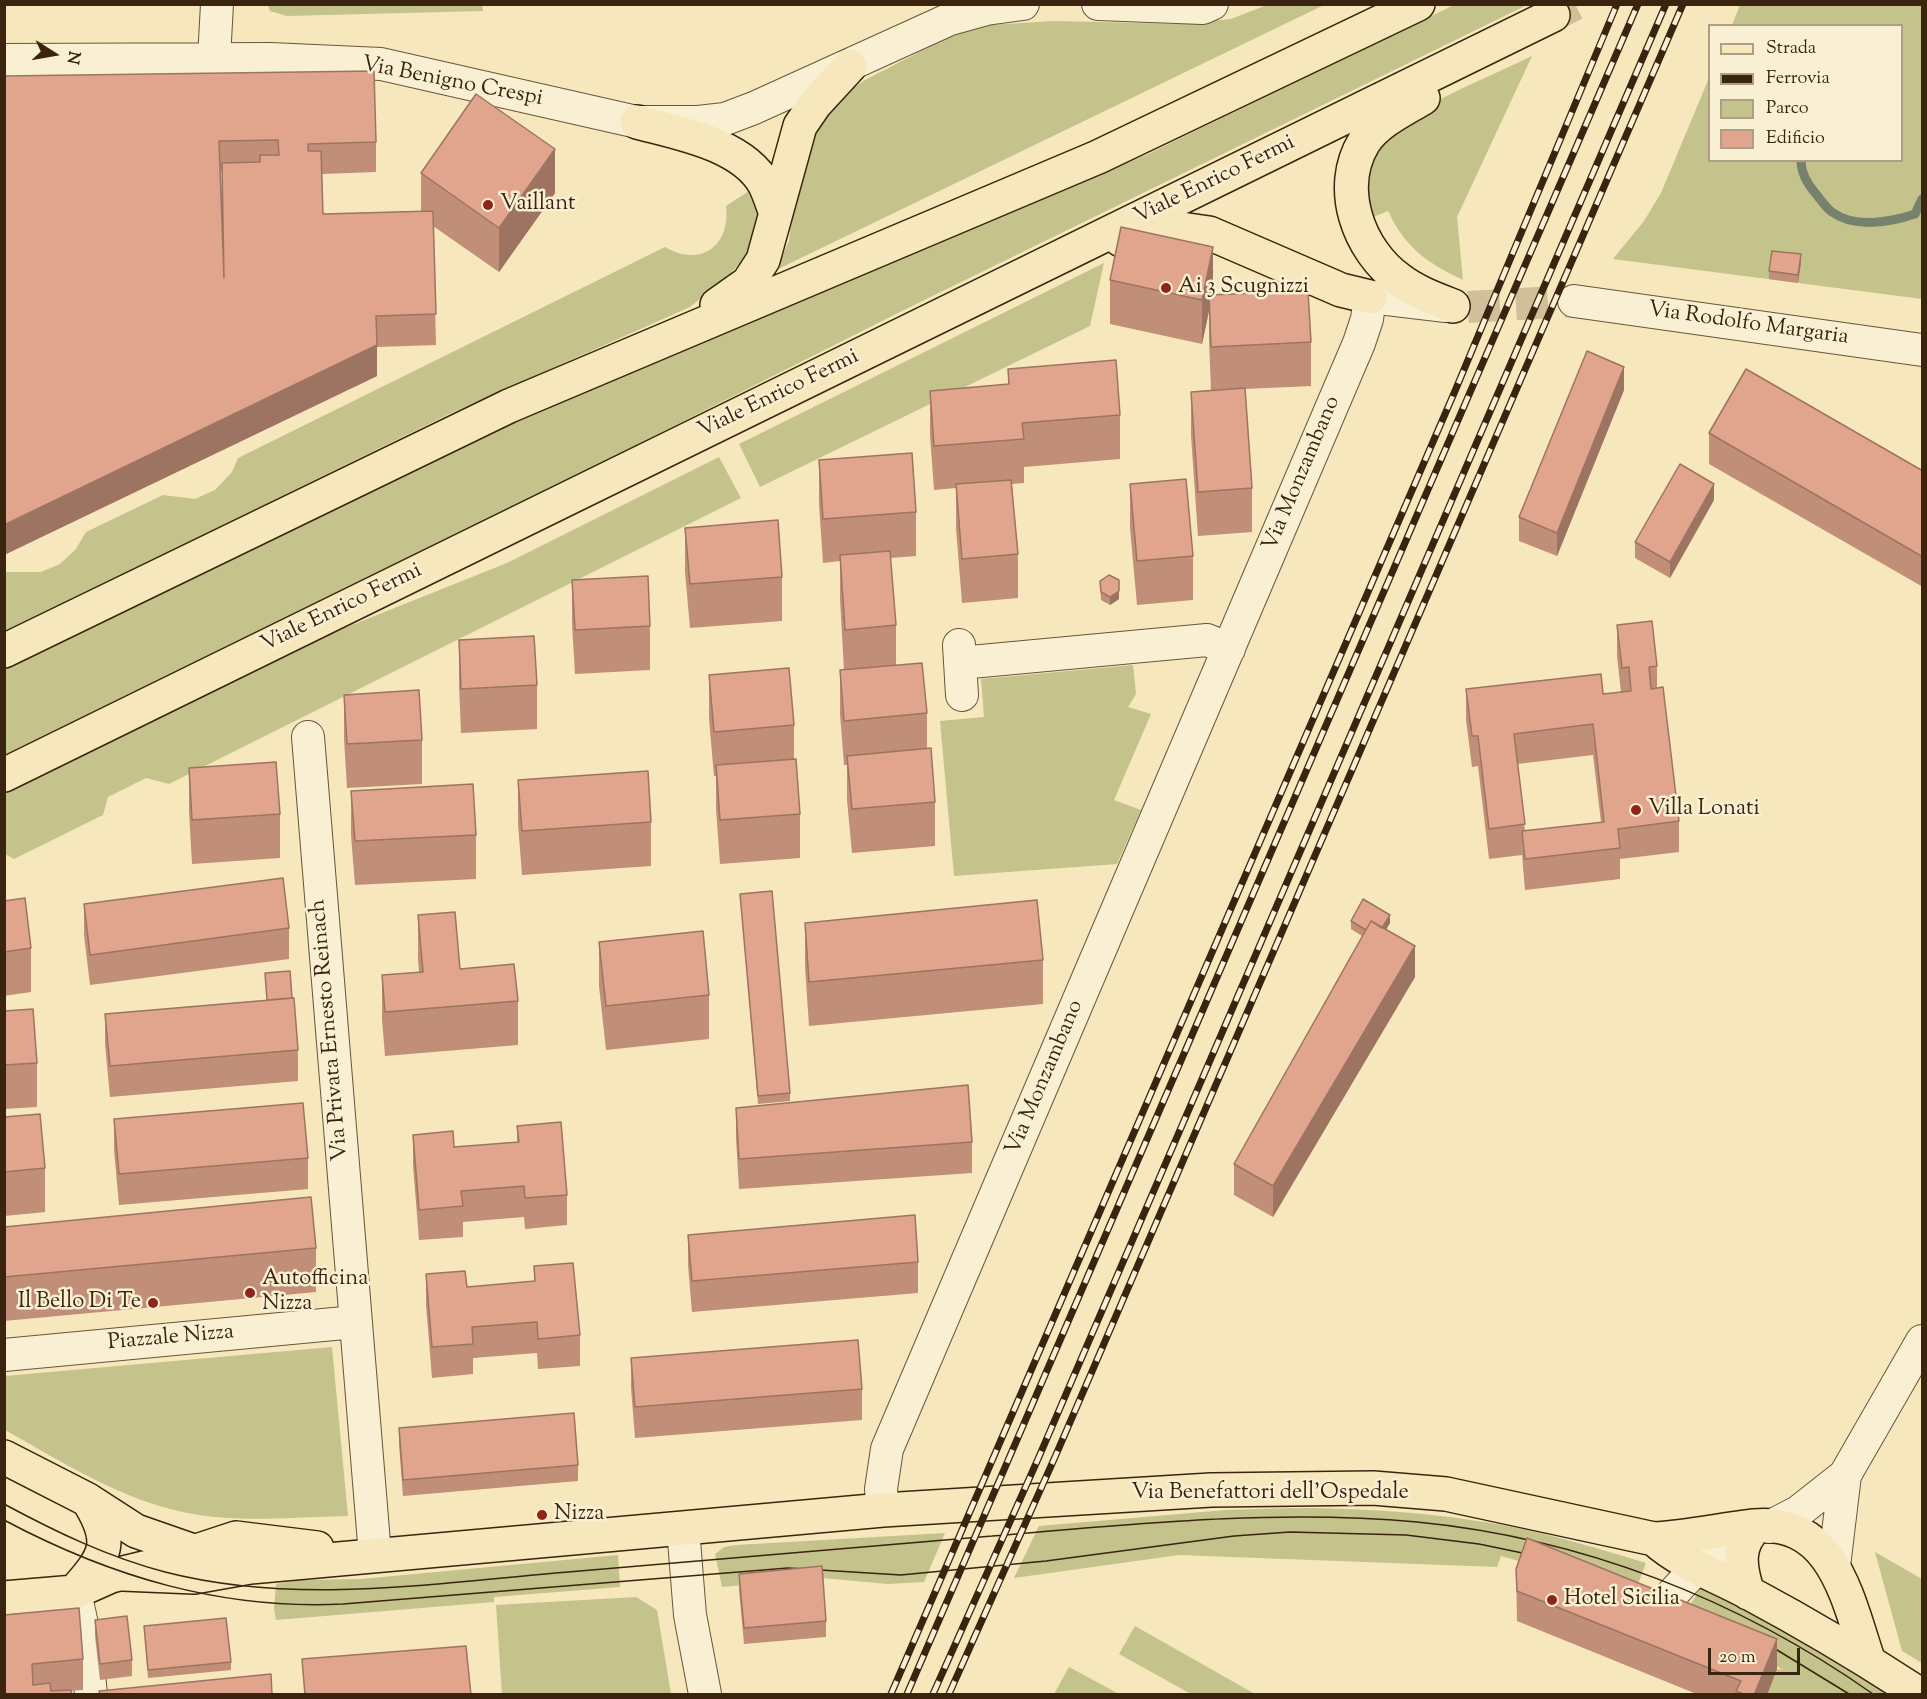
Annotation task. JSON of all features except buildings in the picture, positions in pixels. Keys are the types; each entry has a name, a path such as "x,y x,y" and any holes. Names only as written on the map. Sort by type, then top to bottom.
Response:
{"main road":[{"path":"4,651 442,437 678,333 1098,157 1226,99 1418,4"},
{"name":"Viale Enrico Fermi","path":"4,775 1539,21 1499,57 1446,84 1380,125 1365,142 1350,184 1356,220 1380,260 1398,279 1416,291 1461,306"},
{"path":"678,333 748,283 763,260 800,126 814,104 850,66"},
{"path":"637,122 705,140 733,154 765,184 775,211"},
{"path":"1075,249 1181,229 1209,232 1341,290 1370,297"},
{"path":"4,1457 88,1500 136,1531 192,1551 250,1567"},
{"name":"Via Benefattori dell'Ospedale","path":"375,1555 883,1510 1211,1490 1373,1488 1446,1494 1654,1539 1676,1558 1748,1593 1869,1662 1919,1695"},
{"path":"88,1500 172,1524 236,1538 375,1555"},
{"path":"75,1592 99,1565 104,1552 105,1536 101,1521 88,1500"},
{"path":"1748,1593 1739,1566 1758,1529"},
{"path":"1654,1539 1758,1529 1802,1532 1821,1548 1839,1578 1869,1662"},
{"path":"4,1598 75,1592 111,1576 236,1538"},
{"path":"123,1574 194,1577 250,1567 375,1555"},
{"path":"1783,1613 1822,1609 1839,1578"}],"street":[{"path":"214,59 217,4"},
{"path":"850,66 950,19 986,9 1023,4"},
{"path":"1098,4 1203,8 1212,4"},
{"name":"Via Benigno Crespi","path":"4,60 214,59 381,64 637,122 698,122 724,119 850,66"},
{"path":"1370,297 1461,306"},
{"name":"Via Monzambano","path":"883,1510 881,1489 886,1449 1359,343 1367,319 1370,297"},
{"name":"Via Rodolfo Margaria","path":"1574,301 1923,350"},
{"path":"962,695 960,654 1207,640 1229,649"},
{"name":"Via Privata Ernesto Reinach","path":"308,737 355,1322"},
{"path":"355,1322 375,1555"},
{"name":"Piazzale Nizza","path":"4,1355 355,1322"},
{"path":"1654,1618 1696,1568 1724,1543 1798,1512 1845,1475 1923,1341"},
{"path":"1839,1578 1845,1475"},
{"path":"683,1528 690,1615 705,1695"},
{"path":"75,1592 85,1638 91,1695"}],"green space":[{"path":"482,4 483,11 287,16 270,11 268,5"},
{"path":"1267,5 1324,5 776,270 789,241 793,202 815,127 838,98 865,80 956,33 990,25 1054,21 1183,24 1231,19"},
{"path":"1454,5 1527,5 902,311 406,561 5,758 5,668 529,413 1146,155"},
{"path":"1740,5 1922,5 1922,299 1613,259 1644,221 1661,193 1708,80 1708,162 1903,162 1903,24 1732,24"},
{"path":"1532,56 1457,217 1463,280 1429,261 1410,245 1388,211 1373,217 1369,185 1373,162 1382,142 1389,134 1418,112 1456,91"},
{"path":"749,191 757,214 754,239 741,262 726,278 690,307 447,415 5,632 5,572 41,572 60,564 76,549 86,532 163,495 195,499 215,490 232,472 238,458 665,247 678,253 701,254 718,242 724,232 726,206"},
{"path":"1104,263 1090,326 760,487 739,444"},
{"path":"719,457 741,498 169,784 146,778 108,797 103,815 14,859 5,854 4,793 312,641 507,563"},
{"path":"1133,665 1136,694 1128,707 1151,714 1114,800 1141,810 1117,864 954,876 940,721 984,717 981,679"},
{"path":"332,1347 348,1516 248,1519 186,1513 159,1506 106,1485 5,1430 5,1376"},
{"path":"1353,1509 1445,1516 1536,1532 1646,1563 1634,1594 1501,1556 1497,1567 1179,1555 1014,1578 1039,1526 1226,1510"},
{"path":"945,1533 924,1582 888,1584 822,1578 722,1587 715,1554 724,1547 736,1545"},
{"path":"1875,1552 1922,1579 1922,1663 1902,1651"},
{"path":"618,1555 620,1587 494,1597 494,1602 276,1620 274,1609 276,1584 299,1580 361,1579"},
{"path":"1703,1584 1837,1658 1886,1694 1767,1694 1777,1669 1783,1670 1752,1651 1682,1618"},
{"path":"636,1597 657,1610 671,1694 502,1694 496,1605"},
{"path":"1135,1626 1255,1694 1191,1694 1119,1654"},
{"path":"1069,1667 1119,1694 1054,1694"}],"waterway":[{"path":"1801,162 1802,170 1810,187 1824,204 1832,212 1851,221 1884,221 1915,214 1922,199"}],"tunnel":[{"path":"1553,15 1575,4"},
{"path":"1468,307 1574,301"}],"tram line":[{"path":"4,1504 83,1543 165,1572 215,1582 265,1588 315,1590 417,1586 1151,1523 1311,1517 1417,1522 1478,1530 1539,1542 1598,1558 1656,1578 1768,1629 1873,1694"},
{"path":"4,1520 85,1558 168,1586 254,1601 298,1604 343,1604 788,1568 901,1575 1046,1561 1234,1536 1290,1532 1406,1535 1479,1544 1537,1556"},
{"path":"1764,1642 1849,1694"}],"railway":[{"path":"891,1694 1455,391 1617,4"},
{"path":"907,1694 1638,4"},
{"path":"933,1694 1038,1459 1666,4"},
{"path":"949,1694 1055,1457 1683,4"}],"place":[{"name":"Vaillant","path":"488,205"},
{"name":"Ai 3 Scugnizzi","path":"1166,288"},
{"name":"Villa Lonati","path":"1636,810"},
{"name":"Autofficina Nizza","path":"250,1293"},
{"name":"Il Bello Di Te","path":"153,1303"},
{"name":"Nizza","path":"542,1515"},
{"name":"Hotel Sicilia","path":"1552,1600"}]}
